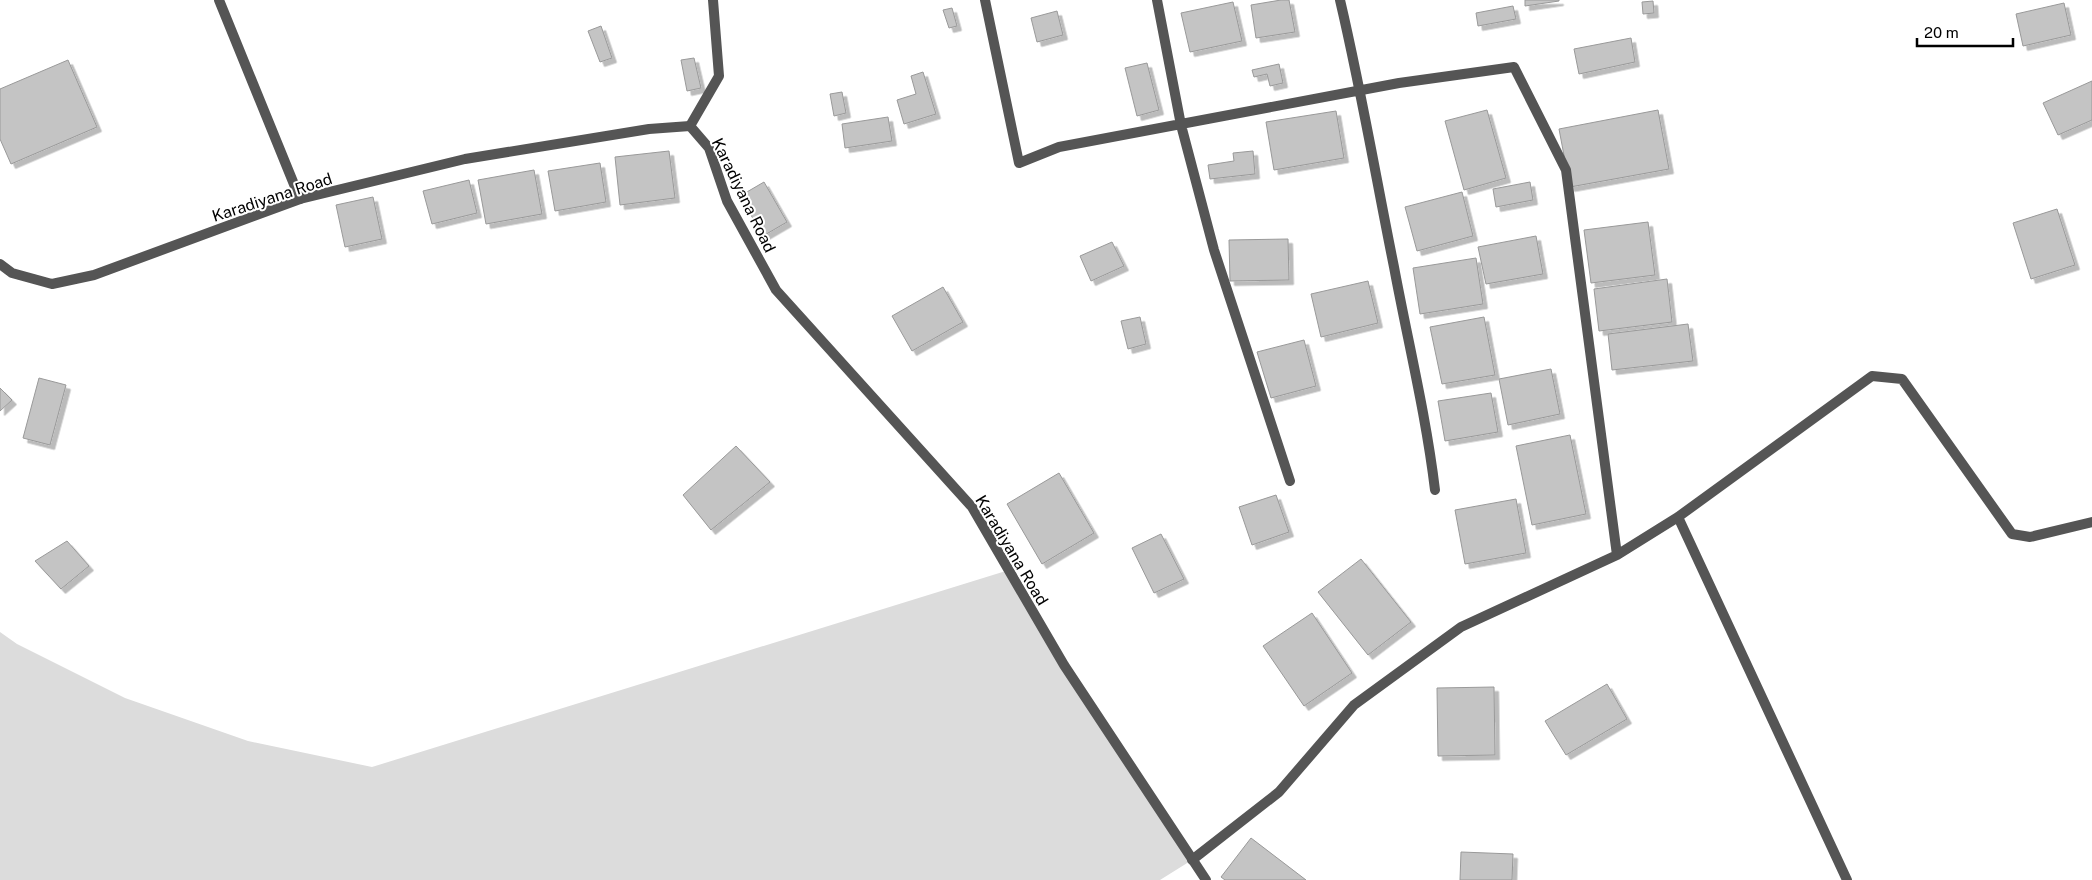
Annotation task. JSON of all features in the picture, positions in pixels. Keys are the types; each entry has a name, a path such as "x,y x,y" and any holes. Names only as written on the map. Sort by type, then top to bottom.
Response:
{"street":[{"path":"219,0 300,199"},
{"path":"690,126 719,76 713,0"},
{"path":"985,0 1019,163 1059,147 1361,90 1514,67 1566,170 1617,555"},
{"path":"1156,0 1182,125 1214,250 1290,481"},
{"path":"1340,0 1361,90 1385,223 1428,432 1435,490"},
{"name":"Karadiyana Road","path":"0,264 12,273 52,284 61,283 94,275 300,199 465,159 648,129 690,126 708,148 727,201 776,290 972,507 1064,665 1206,880"},
{"path":"1192,860 1279,792 1354,705 1454,633 1617,555 1678,517 1872,376 1902,380 2012,534 2030,537 2092,522"},
{"path":"1678,517 1847,880"}],"shaded area":[{"path":"1009,570 1192,860 1160,880 0,880 0,632 17,644 125,698 248,741 372,767"}],"building":[{"path":"1289,0 1295,32 1256,38 1251,5"},
{"path":"1525,0 1559,0 1559,1 1525,6"},
{"path":"1653,1 1654,13 1643,14 1642,2"},
{"path":"1233,2 1242,41 1190,52 1181,13"},
{"path":"2064,3 2071,35 2023,46 2016,14"},
{"path":"1513,6 1516,19 1478,26 1476,13"},
{"path":"952,8 957,26 949,28 943,10"},
{"path":"1057,11 1063,35 1037,42 1031,18"},
{"path":"601,26 612,58 600,62 588,31"},
{"path":"1631,38 1635,62 1579,74 1574,49"},
{"path":"694,58 701,88 687,91 681,60"},
{"path":"68,60 97,127 11,164 0,139 0,89"},
{"path":"1147,63 1159,110 1137,116 1125,68"},
{"path":"1279,64 1283,83 1270,86 1267,74 1254,77 1252,70"},
{"path":"923,72 936,114 904,124 897,100 916,94 911,76"},
{"path":"2092,81 2092,120 2058,135 2043,103"},
{"path":"842,92 846,113 834,116 830,94"},
{"path":"1487,110 1506,178 1464,190 1445,121"},
{"path":"1658,110 1669,169 1570,187 1559,129"},
{"path":"1336,111 1344,158 1274,170 1266,122"},
{"path":"888,117 892,141 845,148 842,124"},
{"path":"669,151 675,198 620,205 615,157"},
{"path":"1253,151 1255,174 1210,179 1208,165 1234,161 1233,153"},
{"path":"600,163 606,202 555,211 548,171"},
{"path":"534,170 542,214 486,224 478,180"},
{"path":"469,180 477,213 432,224 423,191"},
{"path":"764,182 787,222 763,236 740,196"},
{"path":"1530,182 1533,200 1496,207 1493,189"},
{"path":"1462,192 1473,236 1417,251 1405,207"},
{"path":"373,197 382,239 345,247 336,205"},
{"path":"2057,209 2075,265 2031,279 2013,223"},
{"path":"1648,222 1655,275 1591,283 1584,230"},
{"path":"1536,236 1543,274 1486,284 1478,247"},
{"path":"1288,239 1289,280 1230,281 1229,240"},
{"path":"1112,242 1124,266 1091,281 1080,256"},
{"path":"1476,258 1483,304 1420,314 1413,268"},
{"path":"1667,279 1672,322 1599,331 1594,289"},
{"path":"1368,281 1378,323 1321,337 1311,294"},
{"path":"943,287 963,322 912,351 892,316"},
{"path":"1140,317 1146,344 1128,349 1121,321"},
{"path":"1484,317 1495,375 1442,384 1430,327"},
{"path":"1688,324 1693,361 1612,370 1608,334"},
{"path":"1304,340 1316,386 1271,398 1257,352"},
{"path":"1551,369 1560,414 1508,425 1499,379"},
{"path":"39,378 66,385 50,445 23,438"},
{"path":"0,388 12,400 0,411"},
{"path":"1491,393 1498,432 1445,441 1438,401"},
{"path":"1570,435 1586,514 1532,525 1516,446"},
{"path":"736,446 770,482 711,530 683,495"},
{"path":"1059,473 1094,533 1042,564 1007,504"},
{"path":"1276,495 1289,532 1252,545 1239,507"},
{"path":"1516,499 1526,553 1465,564 1455,510"},
{"path":"1161,534 1184,579 1154,593 1132,548"},
{"path":"67,541 89,566 61,589 35,561"},
{"path":"1361,559 1411,622 1368,655 1318,592"},
{"path":"1312,613 1352,673 1304,706 1263,646"},
{"path":"1607,684 1627,719 1566,755 1545,721"},
{"path":"1494,687 1495,755 1438,756 1437,688"},
{"path":"1251,838 1306,880 1225,880 1221,877"},
{"path":"1461,852 1513,854 1512,880 1460,880"}]}
